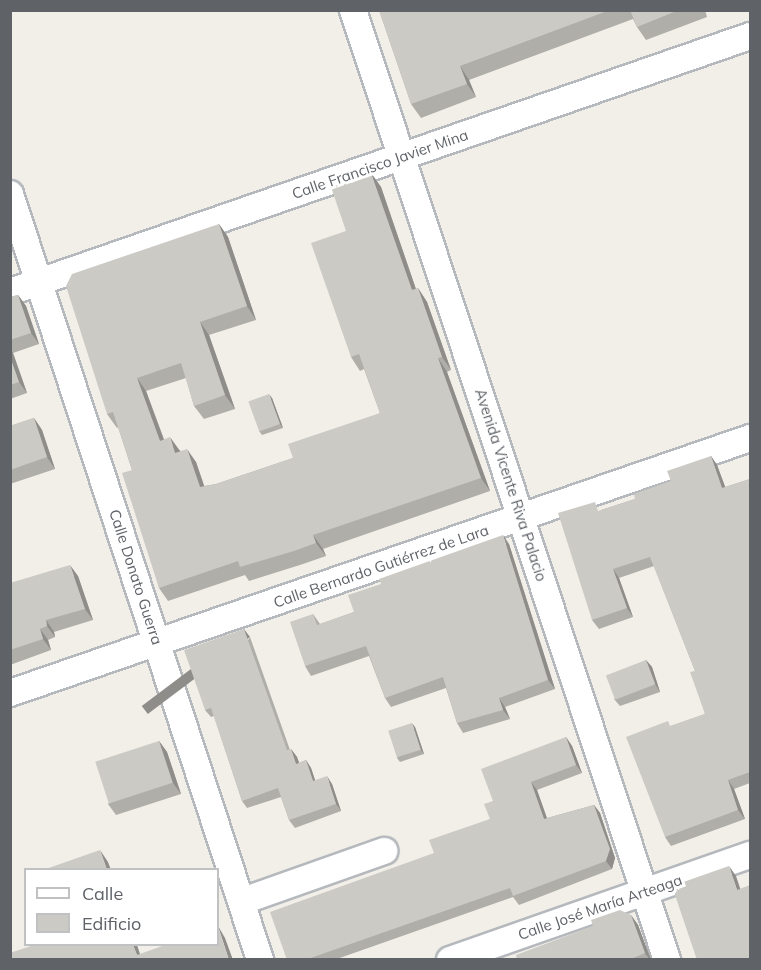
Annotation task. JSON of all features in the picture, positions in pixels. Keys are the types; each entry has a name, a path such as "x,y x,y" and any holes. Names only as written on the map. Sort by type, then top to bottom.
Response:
{"street":[{"name":"Avenida Vicente Riva Palacio","path":"353,10 667,960"},
{"name":"Calle Francisco Javier Mina","path":"10,292 750,36"},
{"name":"Calle Donato Guerra","path":"10,194 243,901 260,960"},
{"name":"Calle Bernardo Gutiérrez de Lara","path":"10,693 750,438"},
{"path":"243,901 384,850"},
{"name":"Calle José María Arteaga","path":"450,960 750,855"}],"building":[{"path":"379,10 610,10 460,66 467,84 411,104"},
{"path":"630,10 679,10 637,27"},
{"path":"371,173 412,290 418,288 442,357 438,358 481,478 313,535 316,543 294,551 240,567 238,561 159,588 122,473 132,470 113,412 107,414 66,286 72,274 219,224 247,306 200,322 225,395 194,406 181,363 137,378 160,441 170,437 175,453 187,449 200,487 216,484 293,458 288,444 380,413 359,354 351,357 311,243 346,231 331,187"},
{"path":"18,295 31,333 10,340 10,297"},
{"path":"10,357 19,382 10,385"},
{"path":"269,394 280,424 259,432 248,402"},
{"path":"34,418 47,457 10,470 10,426"},
{"path":"711,456 722,488 750,479 750,772 728,780 738,810 665,837 626,737 668,721 670,726 705,714 690,672 695,671 650,557 613,569 627,608 592,620 558,513 595,502 598,511 635,499 634,494 671,481 667,471"},
{"path":"503,535 548,680 499,698 503,710 457,723 443,677 385,698 366,646 305,666 290,622 313,614 317,625 354,612 348,595 381,584 379,579"},
{"path":"70,565 85,609 46,620 47,626 40,629 43,639 10,650 10,583"},
{"path":"244,629 287,750 291,749 296,764 306,760 313,781 327,776 336,804 289,820 278,788 242,801 211,708 205,710 184,650"},
{"path":"646,660 655,684 615,700 606,675"},
{"path":"412,723 421,750 397,757 388,731"},
{"path":"566,737 576,765 531,782 544,819 594,805 610,849 606,861 513,896 510,888 305,960 287,960 270,912 434,853 429,840 490,819 484,804 493,801 481,769"},
{"path":"159,741 173,783 109,804 95,762"},
{"path":"100,850 106,868 49,868"},
{"path":"729,866 737,890 750,885 750,960 697,960 672,886"},
{"path":"620,910 631,915 645,953 629,960 517,960 516,955 593,926 591,920"},
{"path":"219,930 229,960 10,960 10,953 31,946 133,946 137,955 162,946 219,946"}]}
